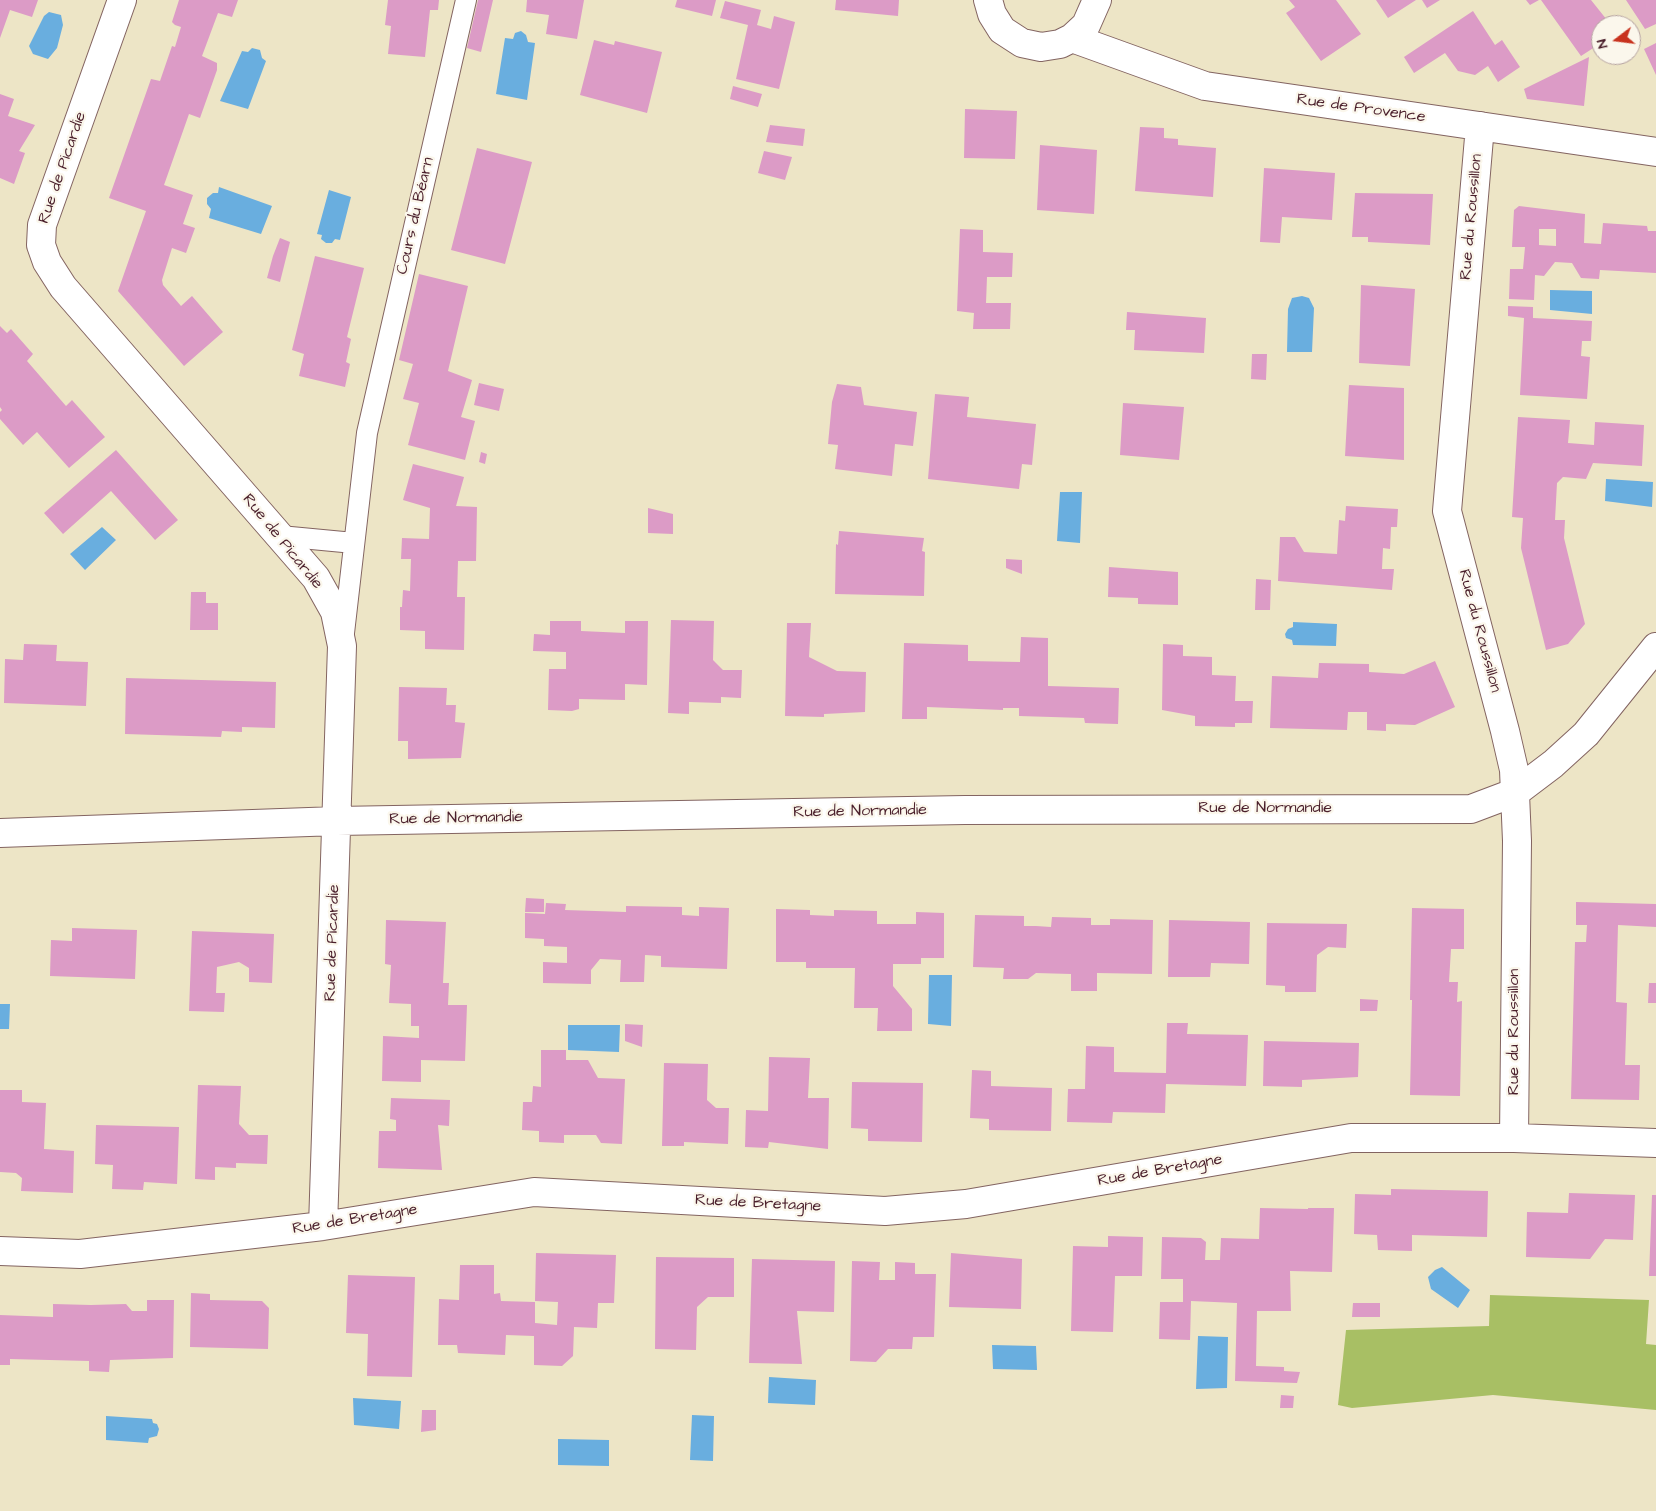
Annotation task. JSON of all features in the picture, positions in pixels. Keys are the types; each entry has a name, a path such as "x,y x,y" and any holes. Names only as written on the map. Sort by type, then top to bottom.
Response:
{"street":[{"name":"Rue de Picardie","path":"122,0 42,225 41,245 47,262 63,287 316,578 334,612 342,646 322,1226"},
{"path":"988,0 992,14 1002,30 1022,43 1041,47 1060,44 1072,38 1086,25 1097,0"},
{"name":"Rue de Provence","path":"1072,38 1205,86 1656,152"},
{"name":"Rue du Roussillon","path":"1480,126 1447,510 1514,770 1516,792 1514,1138"},
{"name":"Rue de Normandie","path":"0,833 337,821 965,810 1471,809 1516,792 1553,764 1586,734 1656,647"},
{"name":"Rue de Bretagne","path":"0,1251 80,1254 322,1226 534,1192 885,1211 966,1204 1351,1138 1514,1138 1656,1143"}],"lane":[{"name":"Cours du Béarn","path":"342,646 367,433 466,0"},
{"path":"280,536 354,543"}],"green space":[{"path":"1490,1295 1649,1300 1646,1344 1656,1345 1656,1410 1493,1395 1352,1408 1338,1405 1346,1330 1489,1326"}],"water":[{"path":"49,12 61,15 63,25 57,48 48,59 33,54 29,46 44,16"},
{"path":"521,31 526,35 528,42 535,43 527,100 496,94 505,38 513,39 515,33"},
{"path":"252,48 260,50 262,58 266,61 248,109 220,101 242,51 248,52"},
{"path":"219,187 272,206 261,234 209,218 211,209 207,204 207,198 213,193 218,193"},
{"path":"329,190 351,197 340,240 335,239 332,243 326,243 321,239 322,235 317,234"},
{"path":"1550,290 1592,291 1592,314 1550,310"},
{"path":"1302,296 1309,298 1314,308 1312,352 1287,352 1288,309 1292,298"},
{"path":"1606,479 1653,482 1652,507 1605,501"},
{"path":"1060,492 1082,492 1080,543 1057,541"},
{"path":"102,527 116,540 85,570 70,554"},
{"path":"1293,622 1337,624 1336,646 1293,645 1292,640 1286,638 1285,634 1288,629 1293,627"},
{"path":"929,975 952,975 951,1026 928,1024"},
{"path":"0,1004 10,1004 9,1029 0,1029"},
{"path":"568,1025 620,1025 619,1052 568,1050"},
{"path":"1442,1267 1470,1290 1458,1308 1431,1289 1428,1277 1435,1270"},
{"path":"1198,1336 1228,1337 1227,1388 1196,1389"},
{"path":"992,1345 1036,1346 1037,1370 993,1369"},
{"path":"769,1377 816,1380 815,1405 768,1403"},
{"path":"353,1398 401,1401 399,1429 354,1425"},
{"path":"692,1415 714,1416 713,1461 690,1460"},
{"path":"106,1416 152,1419 159,1429 157,1436 149,1438 148,1443 106,1440"},
{"path":"558,1439 609,1440 609,1466 558,1465"}],"building":[{"path":"0,0 38,0 32,17 10,10 0,38"},
{"path":"179,0 238,0 232,17 218,13 202,56 217,63 217,70 200,118 189,114 164,185 193,195 183,224 195,228 186,253 172,248 162,280 163,285 181,306 192,296 223,332 184,366 118,291 146,211 109,198 151,79 160,81 172,46 175,47 181,27 172,22"},
{"path":"388,0 439,0 438,10 430,10 425,57 388,54 391,26 385,25"},
{"path":"478,0 493,0 481,52 467,48"},
{"path":"527,0 584,0 577,39 546,34 549,15 526,12"},
{"path":"677,0 716,0 712,16 675,7"},
{"path":"836,0 899,0 898,16 835,10"},
{"path":"1289,0 1336,0 1361,34 1321,61 1286,13 1295,7"},
{"path":"1376,0 1416,0 1388,18"},
{"path":"1422,0 1440,0 1427,8"},
{"path":"1526,0 1539,0 1530,5"},
{"path":"1541,0 1591,0 1603,15 1591,15 1591,50 1581,56"},
{"path":"1626,0 1656,0 1656,24 1645,29 1641,23 1641,15 1636,15"},
{"path":"725,1 761,10 757,25 771,29 774,16 795,22 779,89 736,79 748,25 720,18"},
{"path":"1473,11 1495,45 1502,40 1520,67 1498,82 1488,66 1475,75 1458,71 1445,53 1414,73 1404,57"},
{"path":"594,40 614,45 615,41 662,52 647,113 580,95"},
{"path":"1656,43 1656,75 1644,49"},
{"path":"1589,57 1584,106 1527,99 1524,89"},
{"path":"733,86 762,94 758,107 730,99"},
{"path":"0,94 14,99 8,116 35,125 19,151 25,153 14,184 0,178"},
{"path":"965,109 1017,111 1015,159 964,158"},
{"path":"770,125 805,129 803,146 766,142"},
{"path":"1140,127 1164,128 1164,138 1178,139 1178,145 1216,148 1213,197 1135,191"},
{"path":"1040,145 1097,150 1094,214 1037,210"},
{"path":"477,148 532,162 505,264 451,250"},
{"path":"764,151 792,157 785,180 758,173"},
{"path":"1264,168 1335,173 1332,220 1282,217 1280,243 1260,242"},
{"path":"1355,193 1433,194 1430,245 1368,242 1368,237 1352,237"},
{"path":"1519,206 1585,214 1584,243 1601,244 1603,223 1647,226 1648,231 1656,231 1656,273 1600,270 1599,279 1581,278 1572,263 1555,262 1544,276 1535,275 1534,300 1509,299 1510,269 1523,269 1525,247 1512,247 1514,210","holes":["1539,229 1556,229 1556,246 1539,245"]},
{"path":"960,229 983,230 983,252 1013,253 1012,277 987,277 986,303 1011,303 1010,329 973,329 974,313 957,311"},
{"path":"280,238 290,242 280,282 267,278"},
{"path":"315,256 364,268 347,337 351,339 346,362 350,364 345,387 299,376 304,354 292,350"},
{"path":"419,274 468,286 448,371 472,380 461,417 475,421 465,460 408,445 419,403 403,399 413,364 399,360"},
{"path":"1361,285 1415,289 1410,366 1359,363"},
{"path":"1508,306 1533,307 1533,318 1592,321 1591,341 1582,341 1581,356 1590,357 1587,399 1520,395 1524,318 1508,316"},
{"path":"1127,312 1206,318 1204,353 1134,350 1135,330 1126,330"},
{"path":"0,326 7,333 11,329 33,354 27,361 66,406 72,400 105,437 69,468 37,432 23,445 0,419 0,412 2,410 0,407"},
{"path":"1252,354 1267,354 1266,380 1251,379"},
{"path":"479,383 504,389 499,411 474,405"},
{"path":"837,384 861,387 864,405 917,412 913,446 895,444 892,476 835,469 838,445 828,444 832,402"},
{"path":"1349,385 1404,388 1404,460 1345,456"},
{"path":"935,394 969,397 967,417 1036,424 1032,465 1022,464 1019,489 928,479"},
{"path":"1123,403 1184,407 1179,460 1120,455"},
{"path":"1518,417 1570,420 1568,443 1594,445 1595,422 1644,425 1642,466 1593,463 1586,479 1563,477 1557,483 1555,520 1565,520 1564,538 1585,624 1568,644 1546,650 1521,548 1523,518 1512,517"},
{"path":"116,450 178,520 155,540 111,491 63,534 44,513"},
{"path":"481,452 487,454 485,464 479,462"},
{"path":"413,464 464,477 456,506 477,507 476,561 458,561 457,597 465,597 464,650 425,649 425,631 400,630 400,607 402,607 403,590 410,591 411,559 401,559 402,538 429,539 430,508 403,500"},
{"path":"1346,506 1398,509 1397,527 1391,527 1390,549 1383,548 1382,569 1394,569 1392,590 1278,581 1280,537 1295,537 1304,552 1337,554 1339,520 1345,521"},
{"path":"648,508 673,514 673,534 648,533"},
{"path":"839,531 924,538 922,551 925,552 924,596 835,594 836,544 838,545"},
{"path":"1006,559 1022,560 1022,574 1006,568"},
{"path":"1109,567 1178,572 1178,605 1138,604 1138,598 1108,597"},
{"path":"1256,579 1271,580 1270,610 1255,610"},
{"path":"191,592 206,592 206,603 218,603 218,630 190,630"},
{"path":"671,620 714,621 713,660 723,670 742,670 741,698 721,697 721,703 689,702 689,714 668,713"},
{"path":"550,621 581,621 581,631 625,633 625,621 648,621 647,685 625,684 625,700 579,699 579,709 572,711 548,710 549,669 566,669 566,652 533,651 534,634 550,635"},
{"path":"787,623 811,623 809,657 837,671 866,672 865,712 824,714 824,717 785,716"},
{"path":"1021,637 1048,638 1048,686 1119,688 1118,724 1085,723 1084,718 1019,716 1019,708 1003,708 1003,710 927,707 927,719 902,719 904,643 968,645 968,661 1020,662"},
{"path":"24,644 57,645 56,661 88,662 86,706 4,703 5,659 23,660"},
{"path":"1163,644 1183,645 1183,656 1212,657 1212,675 1236,676 1235,701 1253,701 1252,723 1235,723 1235,727 1195,726 1195,716 1162,710"},
{"path":"1435,661 1455,707 1415,725 1386,724 1386,731 1367,730 1367,712 1348,712 1347,730 1270,728 1272,676 1318,678 1319,663 1369,664 1369,672 1404,674"},
{"path":"126,678 276,682 275,728 242,727 242,732 222,731 221,737 125,734"},
{"path":"399,687 447,688 446,705 456,705 455,722 465,723 461,758 408,759 408,741 398,741"},
{"path":"526,898 544,899 544,912 525,912"},
{"path":"1576,902 1656,904 1656,927 1618,925 1616,1002 1627,1003 1625,1065 1640,1065 1639,1100 1571,1099 1575,942 1586,942 1587,925 1576,925"},
{"path":"546,903 566,904 565,910 626,912 626,906 682,907 682,915 699,916 699,907 729,908 727,969 661,967 661,956 645,955 644,982 620,982 621,960 600,959 591,970 591,984 543,983 543,962 567,963 567,947 544,946 544,939 525,938 525,913 545,914"},
{"path":"1412,908 1464,909 1464,949 1451,949 1449,982 1458,982 1457,1002 1462,1001 1460,1096 1410,1095"},
{"path":"776,909 810,910 810,915 834,916 834,910 877,911 877,924 916,924 916,912 944,913 944,958 921,958 921,964 893,964 893,986 912,1009 912,1031 877,1031 878,1008 854,1008 855,968 806,968 806,962 776,962"},
{"path":"975,915 1024,916 1024,926 1051,927 1052,917 1091,918 1091,925 1110,925 1110,919 1153,920 1152,974 1097,973 1097,991 1071,991 1071,974 1036,973 1028,979 1003,979 1004,968 973,967"},
{"path":"386,920 446,922 443,983 449,983 448,1005 467,1005 465,1061 421,1060 421,1082 382,1081 383,1036 419,1038 419,1026 411,1026 411,1004 389,1003 391,965 385,964"},
{"path":"1169,920 1250,922 1249,964 1211,963 1210,977 1168,977"},
{"path":"1267,923 1347,924 1346,948 1328,947 1317,955 1316,992 1285,992 1285,986 1266,985"},
{"path":"72,928 137,930 135,979 50,976 51,940 72,941"},
{"path":"192,931 274,934 272,983 249,982 249,968 239,962 217,967 216,993 225,993 224,1012 189,1011"},
{"path":"1649,983 1656,983 1656,1003 1648,1003"},
{"path":"1360,999 1378,1000 1377,1011 1360,1011"},
{"path":"1167,1023 1188,1023 1187,1034 1248,1035 1246,1086 1166,1084 1165,1113 1113,1112 1112,1123 1067,1122 1068,1089 1085,1089 1086,1046 1114,1047 1114,1072 1166,1073"},
{"path":"625,1024 643,1025 642,1047 625,1041"},
{"path":"1264,1041 1359,1043 1358,1077 1302,1080 1302,1087 1263,1086"},
{"path":"541,1050 566,1050 566,1060 588,1060 598,1078 625,1079 622,1144 601,1143 596,1135 564,1135 564,1143 539,1142 539,1131 522,1130 523,1102 532,1102 533,1086 541,1087"},
{"path":"769,1057 810,1058 808,1098 829,1098 828,1149 769,1142 768,1148 745,1147 746,1110 768,1111"},
{"path":"664,1063 708,1064 707,1100 716,1108 729,1108 728,1144 684,1142 684,1146 662,1146"},
{"path":"972,1070 991,1071 991,1086 1052,1088 1051,1131 989,1130 989,1119 970,1118"},
{"path":"852,1082 923,1083 922,1142 868,1141 868,1129 851,1128"},
{"path":"198,1085 241,1086 239,1124 249,1135 268,1135 267,1164 236,1163 236,1168 215,1167 215,1180 195,1179"},
{"path":"0,1090 22,1090 22,1102 46,1103 44,1149 74,1151 73,1193 21,1191 22,1178 16,1173 0,1172"},
{"path":"391,1098 450,1100 449,1126 438,1125 442,1170 378,1168 379,1131 396,1131 396,1120 390,1119"},
{"path":"96,1125 179,1127 177,1184 144,1182 143,1190 112,1189 113,1165 95,1164"},
{"path":"1391,1189 1488,1191 1487,1237 1412,1235 1412,1251 1378,1250 1377,1235 1354,1234 1355,1194 1391,1195"},
{"path":"1569,1193 1635,1195 1633,1240 1605,1239 1590,1259 1526,1257 1527,1212 1568,1213"},
{"path":"1652,1195 1656,1195 1656,1276 1649,1276"},
{"path":"1260,1208 1334,1208 1332,1272 1290,1271 1291,1311 1257,1311 1256,1366 1284,1367 1284,1371 1300,1372 1297,1383 1235,1381 1237,1303 1191,1301 1190,1340 1159,1339 1160,1302 1183,1302 1183,1279 1161,1279 1162,1237 1201,1238 1206,1242 1205,1260 1220,1260 1221,1238 1259,1239"},
{"path":"1108,1236 1143,1237 1142,1276 1115,1276 1113,1332 1071,1331 1073,1246 1108,1247"},
{"path":"536,1253 616,1255 614,1303 598,1303 597,1328 574,1327 573,1356 562,1366 534,1365 534,1336 506,1335 505,1355 458,1353 457,1345 438,1345 439,1299 459,1300 460,1265 494,1265 494,1294 500,1293 501,1301 535,1302 535,1323 557,1325 558,1302 535,1301"},
{"path":"951,1253 1022,1259 1021,1309 949,1307"},
{"path":"656,1257 734,1258 734,1297 708,1297 697,1307 696,1350 655,1349"},
{"path":"752,1259 835,1261 834,1312 797,1311 802,1364 749,1363"},
{"path":"852,1261 880,1262 879,1280 895,1280 895,1262 915,1263 915,1274 936,1274 934,1337 913,1337 912,1349 888,1349 876,1362 850,1361"},
{"path":"348,1275 415,1277 412,1377 367,1376 368,1334 346,1333"},
{"path":"191,1293 210,1294 210,1300 262,1301 269,1308 268,1349 190,1347"},
{"path":"147,1300 174,1300 173,1358 110,1360 109,1372 89,1371 89,1361 10,1359 10,1365 0,1365 0,1315 53,1317 53,1304 126,1304 132,1311 147,1311"},
{"path":"1353,1303 1380,1303 1380,1317 1352,1317"},
{"path":"1281,1395 1294,1396 1293,1408 1280,1408"},
{"path":"422,1410 436,1410 436,1430 421,1432"}]}
